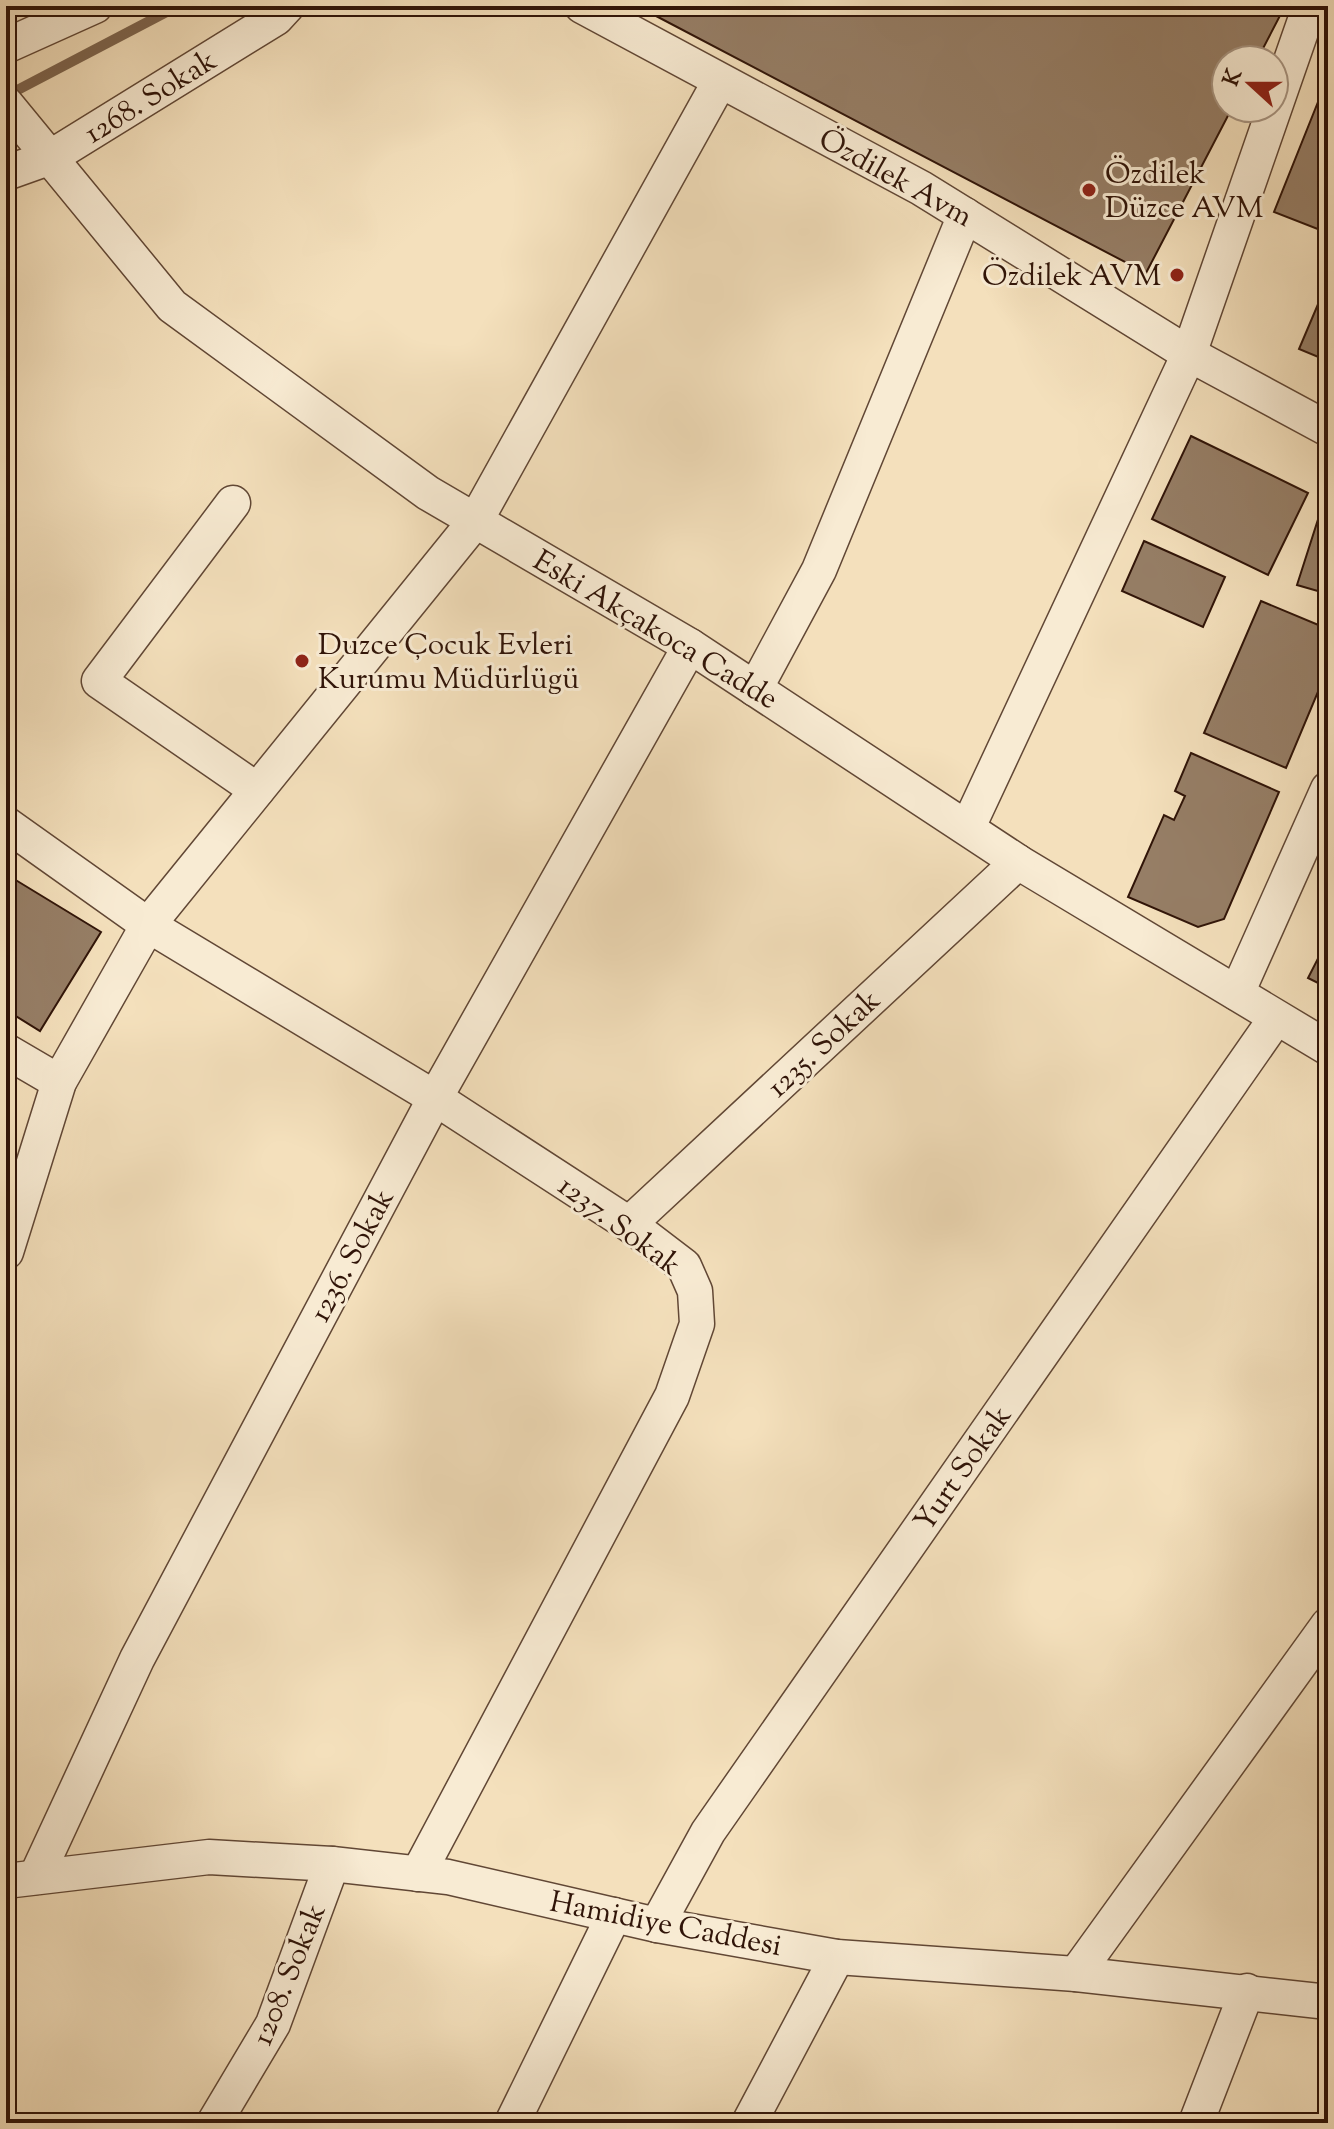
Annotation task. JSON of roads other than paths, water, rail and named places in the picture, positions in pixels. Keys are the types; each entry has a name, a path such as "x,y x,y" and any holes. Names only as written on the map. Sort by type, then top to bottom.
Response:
{"street":[{"path":"6,46 95,6"},
{"name":"1268. Sokak","path":"6,173 276,18 287,6"},
{"path":"968,827 1189,354 1310,6"},
{"name":"Özdilek Avm","path":"589,10 921,188 1189,354 1328,429"},
{"path":"6,1252 59,1082 148,925 476,520 720,81"},
{"name":"Eski Akçakoca Cadde","path":"6,104 172,306 428,493 690,646 1018,862 1328,1048"},
{"path":"755,689 819,570 965,215"},
{"path":"233,503 99,681 257,790"},
{"name":"1236. Sokak","path":"21,1879 435,1098 690,646"},
{"path":"1237,993 1328,789"},
{"name":"1237. Sokak","path":"6,824 148,925 435,1098 629,1224 684,1266 695,1291 697,1324 672,1396 418,1874"},
{"name":"1235. Sokak","path":"629,1224 1018,862"},
{"name":"Yurt Sokak","path":"657,1925 708,1832 1276,1018"},
{"path":"6,1051 59,1082"},
{"path":"1076,1974 1328,1625"},
{"name":"Hamidiye Caddesi","path":"21,1879 209,1857 332,1864 448,1877 657,1925 837,1957 1076,1974 1326,1999"},
{"name":"1208. Sokak","path":"214,2123 273,2024 332,1864"},
{"path":"512,2123 614,1915"},
{"path":"749,2123 837,1957"},
{"path":"1196,2123 1247,1991"}],"waterway":[{"path":"6,96 178,6"}],"place":[{"name":"Özdilek Düzce AVM","path":"1089,190"},
{"name":"Özdilek AVM","path":"1177,275"},
{"name":"Duzce Çocuk Evleri Kurumu Müdürlügü","path":"302,661"}]}
